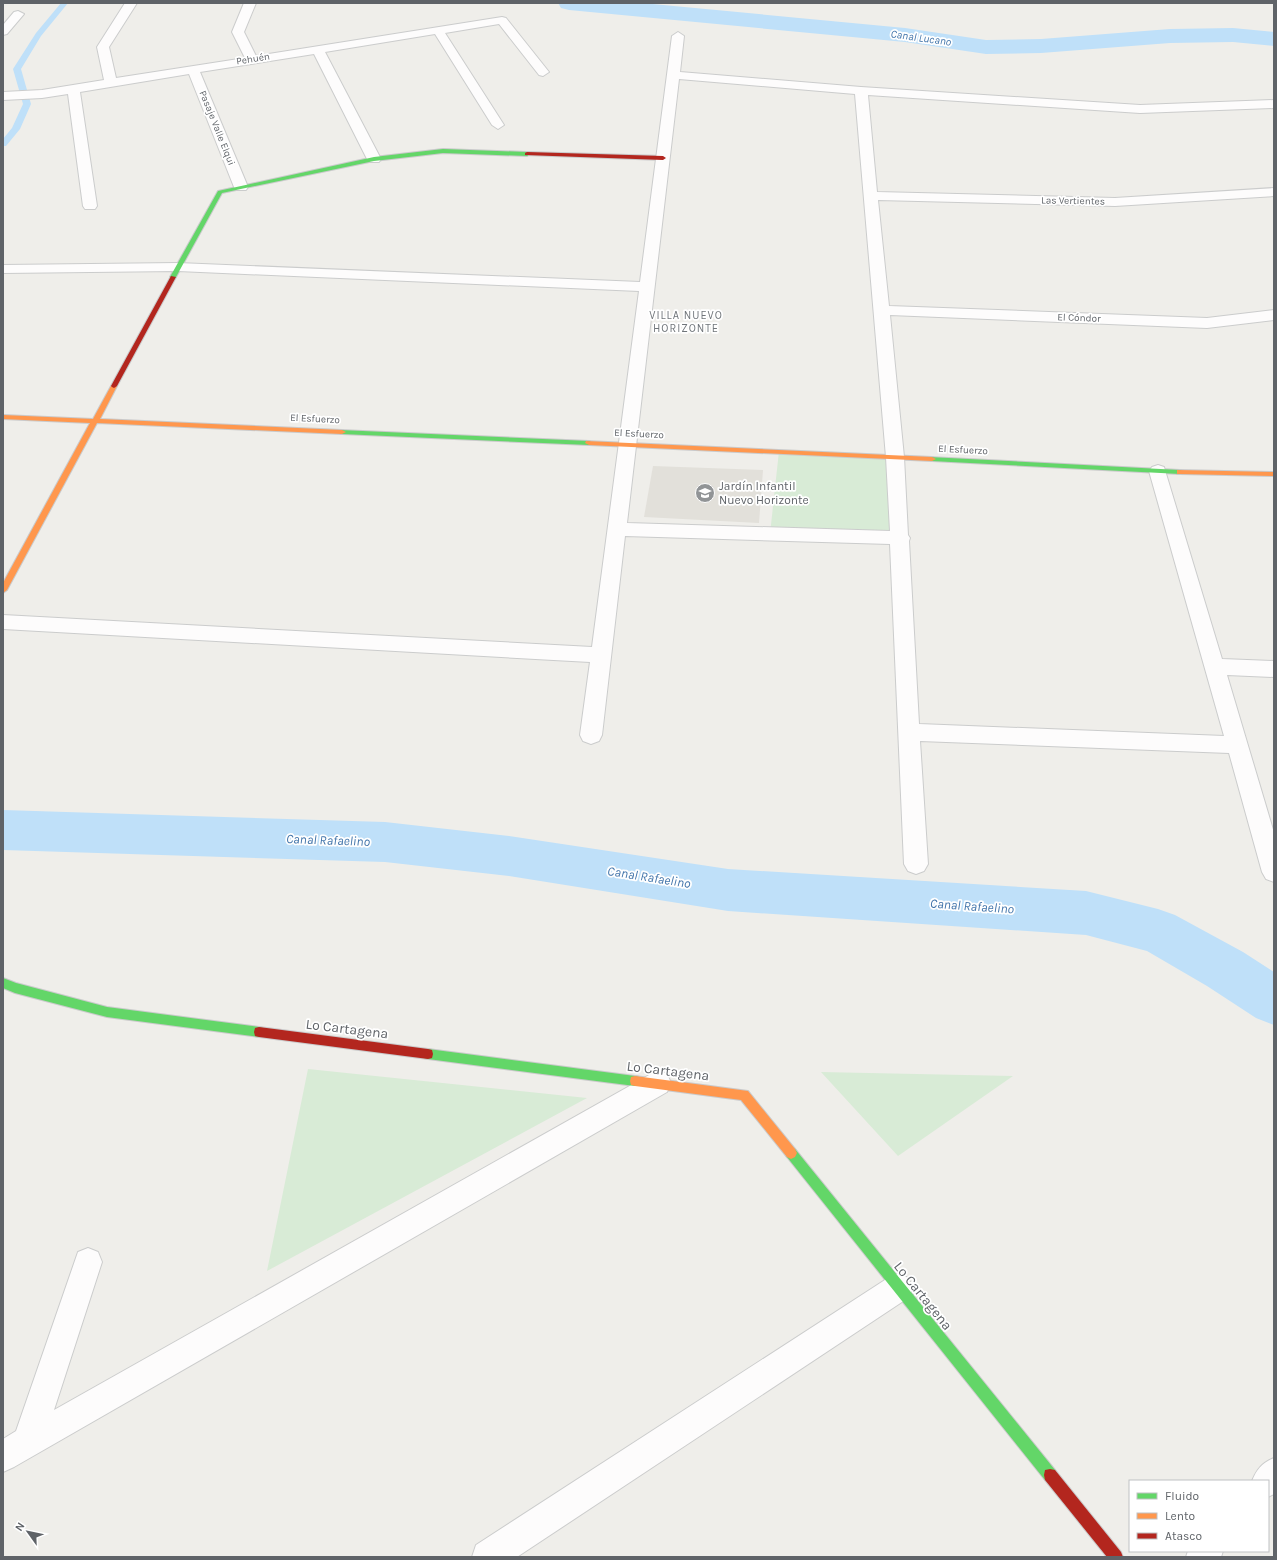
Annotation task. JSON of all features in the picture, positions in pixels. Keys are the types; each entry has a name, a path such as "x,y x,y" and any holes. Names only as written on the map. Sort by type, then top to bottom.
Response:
{"street":[{"path":"111,82 103,48 131,3"},
{"path":"250,3 238,32 252,59"},
{"path":"3,32 18,14"},
{"name":"Pehuén","path":"6,96 42,94 252,59 502,20 543,72"},
{"path":"438,30 498,125"},
{"path":"591,734 678,36"},
{"path":"318,49 374,159"},
{"name":"Pasaje Valle Elqui","path":"193,69 242,187"},
{"path":"674,75 861,91 1140,109 1274,104"},
{"path":"73,88 90,206"},
{"path":"861,91 883,310 901,538 916,864"},
{"path":"3,590 220,192 374,159 442,151 663,158"},
{"name":"Las Vertientes","path":"872,196 1115,202 1274,192"},
{"path":"3,269 178,267 647,287"},
{"name":"El Cóndor","path":"883,310 1207,323 1274,316"},
{"name":"El Esfuerzo","path":"3,416 627,444 1158,471 1274,474"},
{"path":"1158,471 1213,666 1274,872"},
{"path":"617,528 901,538"},
{"path":"3,622 601,654"},
{"path":"1213,666 1274,668"},
{"path":"910,732 1237,745"},
{"name":"Lo Cartagena","path":"3,983 15,988 107,1012 744,1095 1116,1557"},
{"path":"3,1456 658,1083"},
{"path":"28,1441 88,1262"},
{"path":"488,1557 898,1288"}],"shaded area":[{"name":"Jardín Infantil Nuevo Horizonte","path":"653,466 763,470 759,523 644,517"}],"green space":[{"path":"779,451 895,457 901,538 770,534"},
{"path":"308,1069 587,1098 267,1271"},
{"path":"821,1072 1013,1076 898,1156"}],"waterway":[{"path":"3,144 16,129 27,104 17,69 38,34 65,3"},
{"name":"Canal Lucano","path":"569,3 905,35 986,47 1041,46 1170,36 1233,35 1274,39"},
{"name":"Canal Rafaelino","path":"3,830 385,842 509,856 728,890 1086,913 1158,931 1225,969 1274,1001"}],"traffic: fast":[{"path":"173,277 220,192 374,159 443,151 527,154"},
{"path":"342,432 589,443"},
{"path":"932,459 1180,472"},
{"path":"3,983 15,988 107,1012 259,1032"},
{"path":"428,1054 635,1081"},
{"path":"791,1153 1050,1475"}],"traffic: slow":[{"path":"3,590 114,386"},
{"path":"3,417 342,432"},
{"path":"589,443 932,459"},
{"path":"1180,472 1274,474"},
{"path":"635,1081 744,1095 791,1153"}],"traffic: jam":[{"path":"527,154 663,158"},
{"path":"114,386 173,277"},
{"path":"259,1032 428,1054"},
{"path":"1050,1475 1116,1557"}],"place":[{"name":"Jardín Infantil Nuevo Horizonte","path":"705,493"}],"district":[{"name":"VILLA NUEVO HORIZONTE","path":"686,321"}]}
